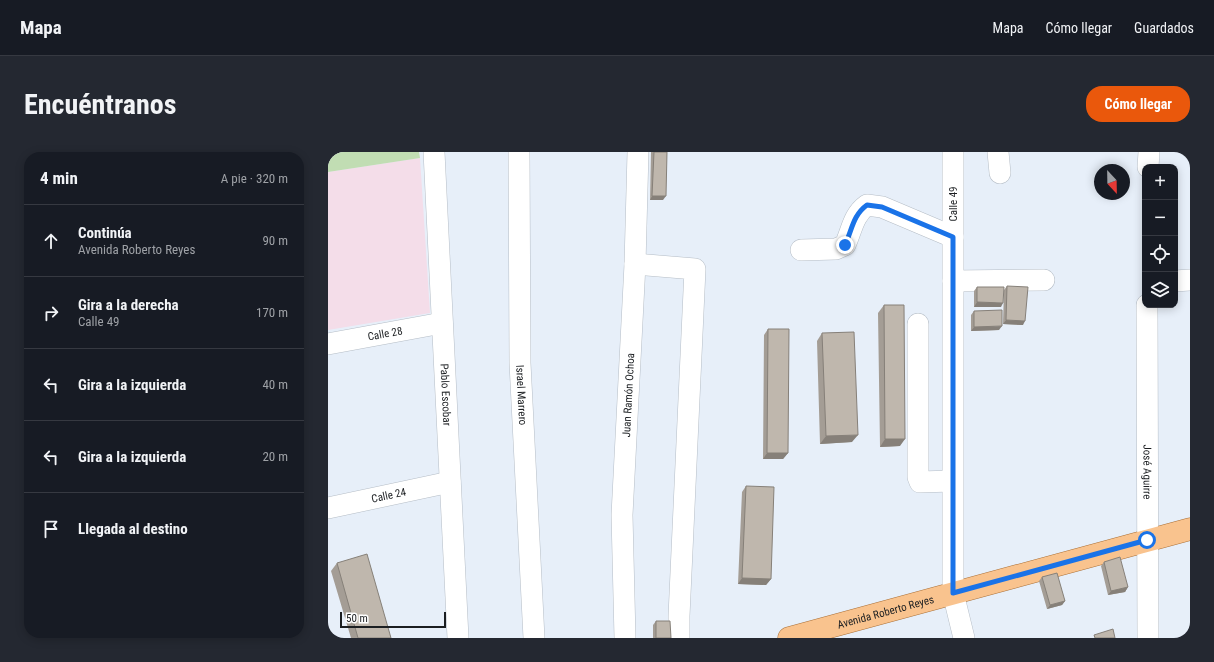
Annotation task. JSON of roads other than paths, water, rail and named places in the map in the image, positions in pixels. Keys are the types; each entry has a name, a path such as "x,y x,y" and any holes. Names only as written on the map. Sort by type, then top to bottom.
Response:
{"main road":[{"name":"Avenida Roberto Reyes","path":"789,638 1190,529"}],"street":[{"name":"Pablo Escobar","path":"434,152 458,638"},
{"name":"Israel Marrero","path":"519,152 520,363 534,638"},
{"name":"Juan Ramón Ochoa","path":"625,638 622,515 635,264 638,152"},
{"name":"Calle 49","path":"953,152 953,593 964,638"},
{"path":"998,152 1000,173"},
{"path":"1148,164 1149,152"},
{"path":"801,250 836,249 845,245 857,215 867,205 882,207 953,237"},
{"path":"635,264 695,269 679,608 679,638"},
{"path":"953,281 1044,280"},
{"path":"1178,281 1190,280"},
{"name":"José Aguirre","path":"1147,308 1148,638"},
{"name":"Calle 28","path":"328,344 442,322"},
{"path":"918,324 918,477 920,482 952,481"},
{"name":"Calle 24","path":"328,508 450,482"}]}
